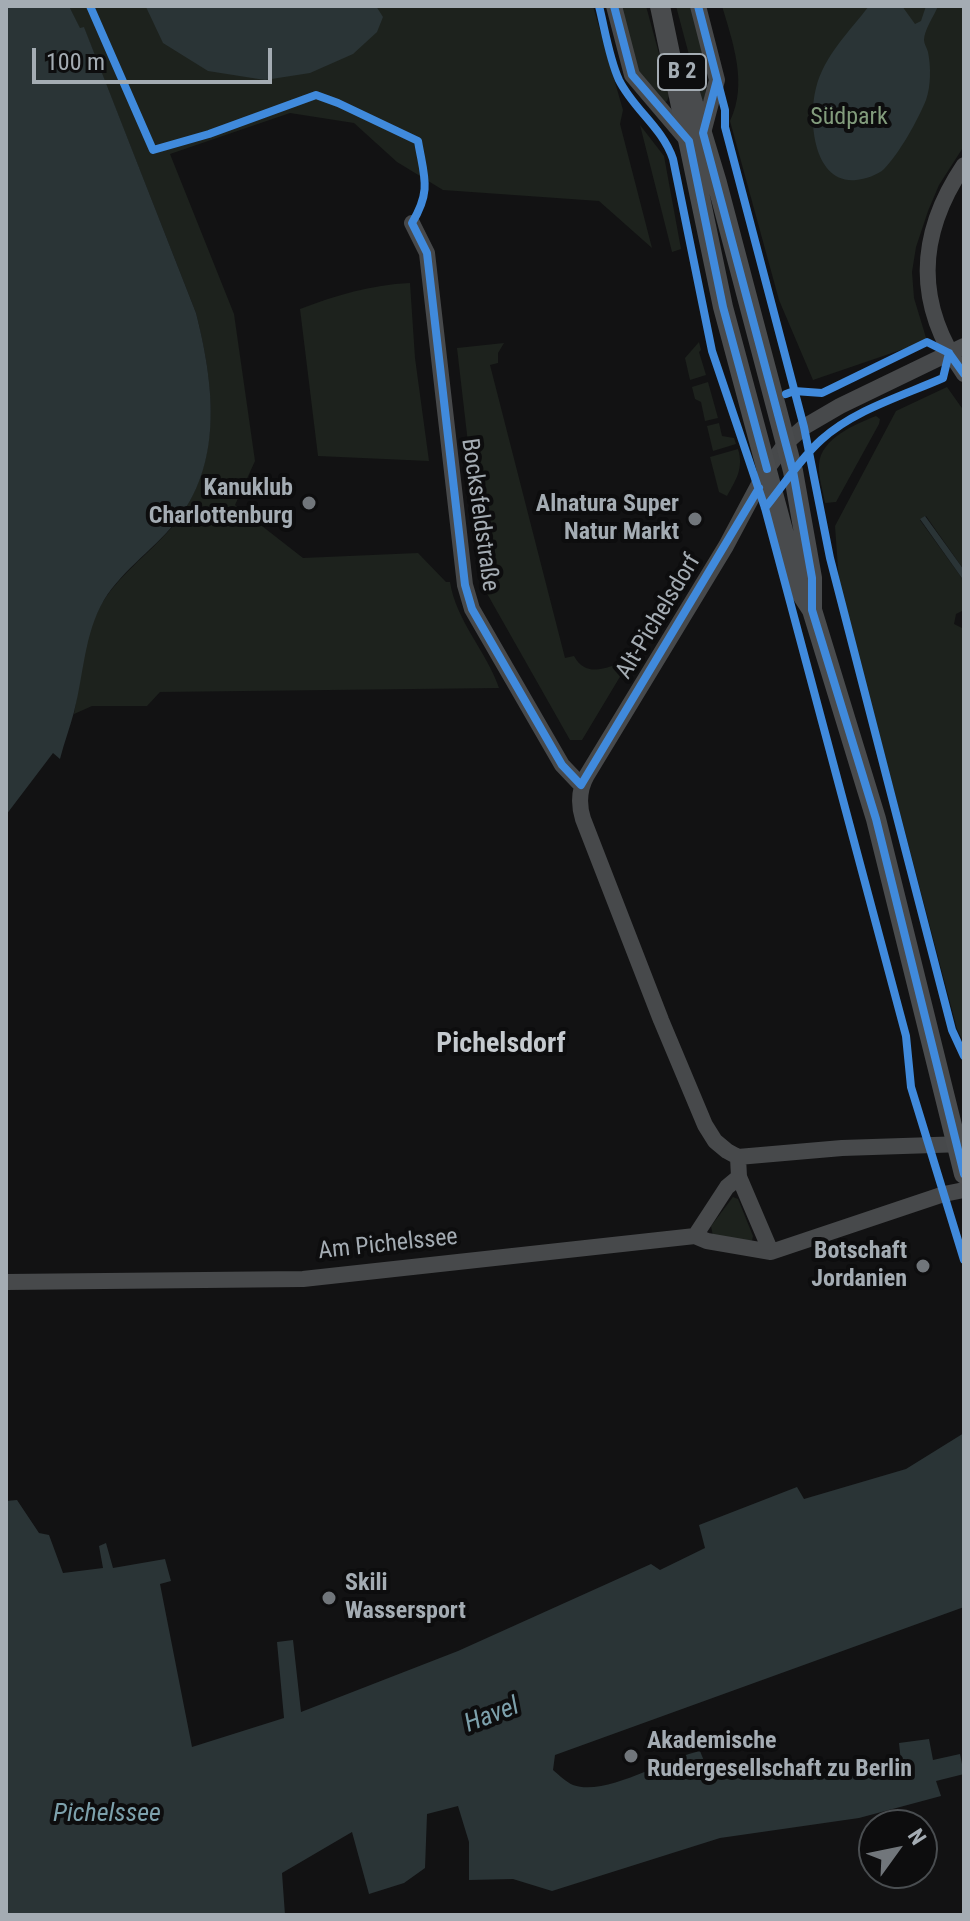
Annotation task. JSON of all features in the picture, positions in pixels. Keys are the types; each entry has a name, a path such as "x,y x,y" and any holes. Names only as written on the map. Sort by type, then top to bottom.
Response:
{"main road":[{"name":"B 2","path":"660,8 786,443 812,578 812,610"},
{"name":"B 2","path":"696,137 723,307 799,590 812,610 876,819 960,1143 964,1174"}],"street":[{"path":"614,6 632,75 696,137 717,80 698,6"},
{"path":"964,165 944,200 928,262 932,316 956,349 964,374"},
{"name":"Bocksfeldstraße","path":"412,223 427,253 465,585 472,609 562,765 581,785"},
{"name":"Alt-Pichelsdorf","path":"581,785 726,546 767,469 786,443 804,427 831,411 956,349"},
{"path":"581,785 583,819 661,1020 705,1125 720,1146 738,1157 842,1148 960,1143"},
{"path":"738,1157 739,1177 771,1252 964,1190"},
{"path":"695,1236 727,1187 739,1177"},
{"name":"Am Pichelssee","path":"6,1282 303,1279 695,1236 707,1241 771,1252"}],"green space":[{"path":"593,6 623,110 620,124 652,248 599,201 443,190 397,162 354,123 290,113 170,154 234,314 255,461 235,505 303,558 418,553 446,582 450,582 458,610 499,688 160,692 147,706 92,706 74,714 84,654 98,610 114,586 163,538 194,493 208,443 210,391 196,313 84,28 80,29 70,8"},
{"path":"620,6 646,6 670,94 664,103 638,74"},
{"path":"676,6 691,6 706,64 704,100 701,100"},
{"name":"Südpark","path":"722,6 964,6 964,146 939,185 928,211 916,247 912,272 914,298 927,341 813,380 779,300 730,121 738,93 738,78"},
{"path":"640,125 664,156 681,249 672,252"},
{"path":"410,283 415,358 429,461 318,456 300,309 354,292"},
{"path":"699,342 706,375 690,380 685,358"},
{"path":"504,343 498,353 498,363 490,365 565,658 574,656 585,668 592,669 630,660 582,740 570,740 485,590 457,348"},
{"path":"708,382 718,418 705,421 701,402 695,399 692,387"},
{"path":"947,387 964,411 964,570 926,516 920,520 964,581 964,610 956,614 954,624 964,629 964,1043 957,1029 839,582 835,526 896,411"},
{"path":"876,416 880,419 879,424 836,502 825,503 819,469 821,455 841,433"},
{"path":"719,423 722,436 734,438 736,444 713,451 707,426"},
{"path":"738,449 740,468 727,496 719,492 710,457"},
{"path":"733,1197 738,1199 753,1236 752,1241 713,1236 711,1226"}],"water":[{"path":"6,6 72,6 70,8 80,28 84,27 196,313 207,365 211,418 203,470 193,495 179,518 130,568 97,613 60,759 53,753 6,815"},
{"path":"376,6 383,17 377,32 353,54 310,73 265,80 208,71 163,43 146,7"},
{"path":"869,6 902,6 915,24 921,21 926,6 938,6 924,40 930,64 926,100 896,155 884,169 856,180 830,172 822,161 814,132 814,101 825,65"},
{"path":"925,516 964,570 964,581 920,519"},
{"path":"964,1433 964,1607 555,1755 553,1770 573,1785 602,1786 700,1751 706,1766 780,1775 853,1776 902,1771 899,1743 929,1739 933,1760 960,1754 964,1774 936,1781 941,1796 893,1809 858,1809 858,1818 720,1838 552,1891 513,1879 469,1880 469,1842 458,1806 427,1814 425,1868 404,1883 369,1894 352,1832 282,1873 285,1915 6,1915 6,1501 17,1500 39,1533 49,1535 63,1573 103,1568 99,1546 106,1543 113,1568 165,1559 171,1581 160,1584 192,1747 284,1718 277,1642 293,1640 301,1712 458,1651 651,1564 660,1570 705,1548 699,1525 797,1487 804,1499 906,1469"}],"cycle path":[{"path":"90,6 153,150 209,134 316,95 418,141 425,183 422,201 412,223 427,253 465,585 472,609 562,765 581,785 759,488"},
{"path":"599,6 619,80 662,137 673,159 712,351 765,508 906,1036 911,1087 964,1260"},
{"path":"614,6 632,75 689,141 723,307 767,469"},
{"path":"698,6 725,110 725,127 804,427 830,558 952,1030 964,1056"},
{"path":"717,80 703,133 793,471 812,578 812,610 876,819 964,1174"},
{"path":"786,394 794,391 822,393 927,342 949,353 964,374"},
{"path":"765,508 799,464 834,429 863,412 943,378 949,353"}],"place":[{"name":"Kanuklub Charlottenburg","path":"309,503"},
{"name":"Alnatura Super Natur Markt","path":"695,519"},
{"name":"Botschaft Jordanien","path":"923,1266"},
{"name":"Skili Wassersport","path":"329,1598"},
{"name":"Akademische Rudergesellschaft zu Berlin","path":"631,1756"}],"district":[{"name":"Pichelsdorf","path":"501,1045"}],"water label":[{"name":"Havel","path":"492,1716"},
{"name":"Pichelssee","path":"107,1814"}]}
